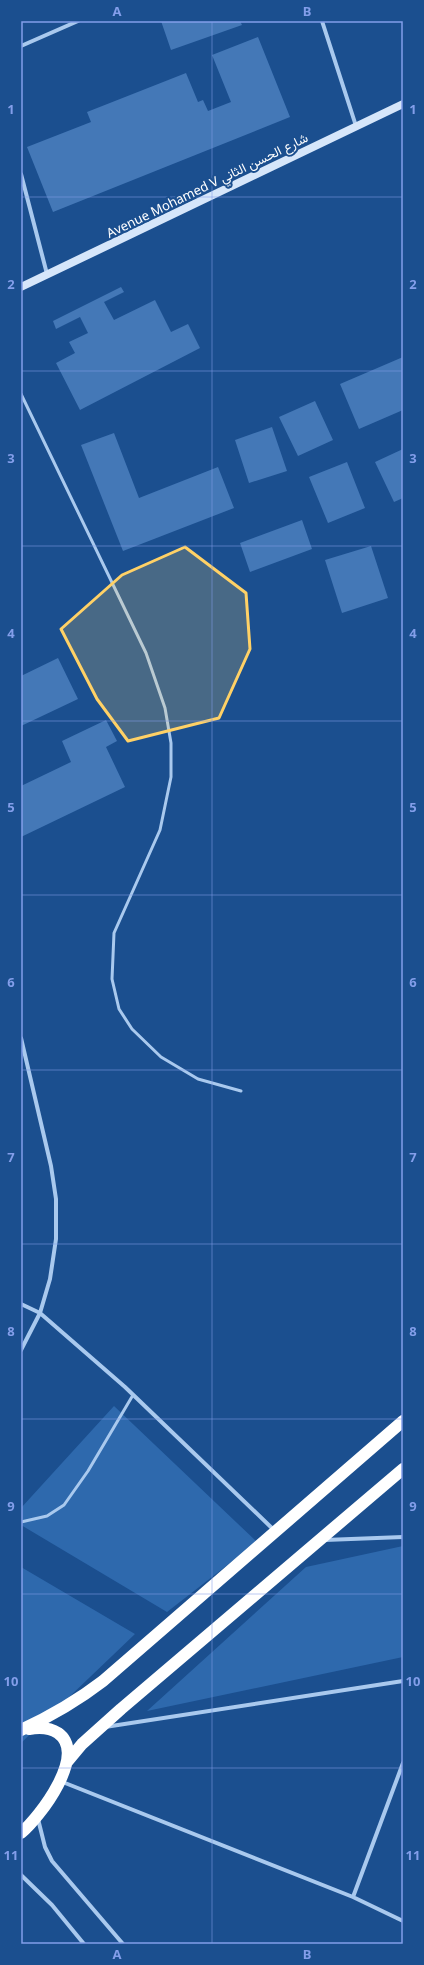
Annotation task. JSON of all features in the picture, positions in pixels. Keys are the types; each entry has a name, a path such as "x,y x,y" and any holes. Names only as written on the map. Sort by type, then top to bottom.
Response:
{"highway":[{"path":"21,1730 66,1707 103,1681 277,1532 403,1421"},
{"path":"67,1762 99,1728 403,1469"},
{"path":"21,1730 39,1727 52,1729 63,1736 68,1749 67,1762 60,1781 38,1816 21,1833"}],"street":[{"path":"21,46 78,21"},
{"path":"322,21 356,127"},
{"name":"Avenue Mohamed V شارع الحسن الثاني","path":"21,287 403,104"},
{"path":"21,174 47,274"},
{"path":"21,1038 51,1166 56,1199 56,1239 50,1279 40,1313 21,1350"},
{"path":"21,1304 40,1313 133,1396 277,1532"},
{"path":"319,1540 403,1537"},
{"path":"99,1728 403,1681"},
{"path":"353,1897 401,1773 403,1762"},
{"path":"60,1781 353,1897 403,1921"},
{"path":"38,1816 42,1839 52,1861 123,1944"},
{"path":"21,1875 52,1905 84,1944"}],"lane":[{"path":"21,394 146,653 165,708 171,743 171,777 160,830 114,933 112,979 119,1009 132,1029 162,1057 198,1079 241,1091"},
{"path":"21,1522 47,1516 64,1505 88,1471 133,1396"}],"highlighted area":[{"path":"185,547 246,593 250,649 219,718 128,741 97,699 61,629 122,575"}],"shaded area":[{"path":"114,1406 257,1542 167,1612 21,1525 21,1508"},
{"path":"403,1546 403,1657 147,1711 306,1567"},
{"path":"21,1567 135,1634 21,1743"}],"building":[{"path":"161,21 240,21 242,25 171,50"},
{"path":"258,37 290,117 53,212 27,147 91,122 87,112 186,73 198,102 203,100 208,111 231,102 212,55"},
{"path":"121,287 124,292 104,302 114,320 155,300 171,332 188,324 200,348 80,410 56,363 75,353 69,342 88,333 80,317 56,329 53,321"},
{"path":"403,357 403,410 359,429 340,384"},
{"path":"315,401 333,440 298,456 279,417"},
{"path":"272,427 287,471 249,483 235,440"},
{"path":"114,433 139,498 218,467 234,508 123,551 81,445"},
{"path":"403,449 403,498 394,502 375,462"},
{"path":"347,462 365,508 328,523 309,477"},
{"path":"302,520 312,549 250,572 240,543"},
{"path":"371,546 388,598 342,613 325,560"},
{"path":"58,658 78,699 21,726 21,676"},
{"path":"106,720 117,741 106,747 125,787 21,837 21,786 71,762 62,741"}]}
